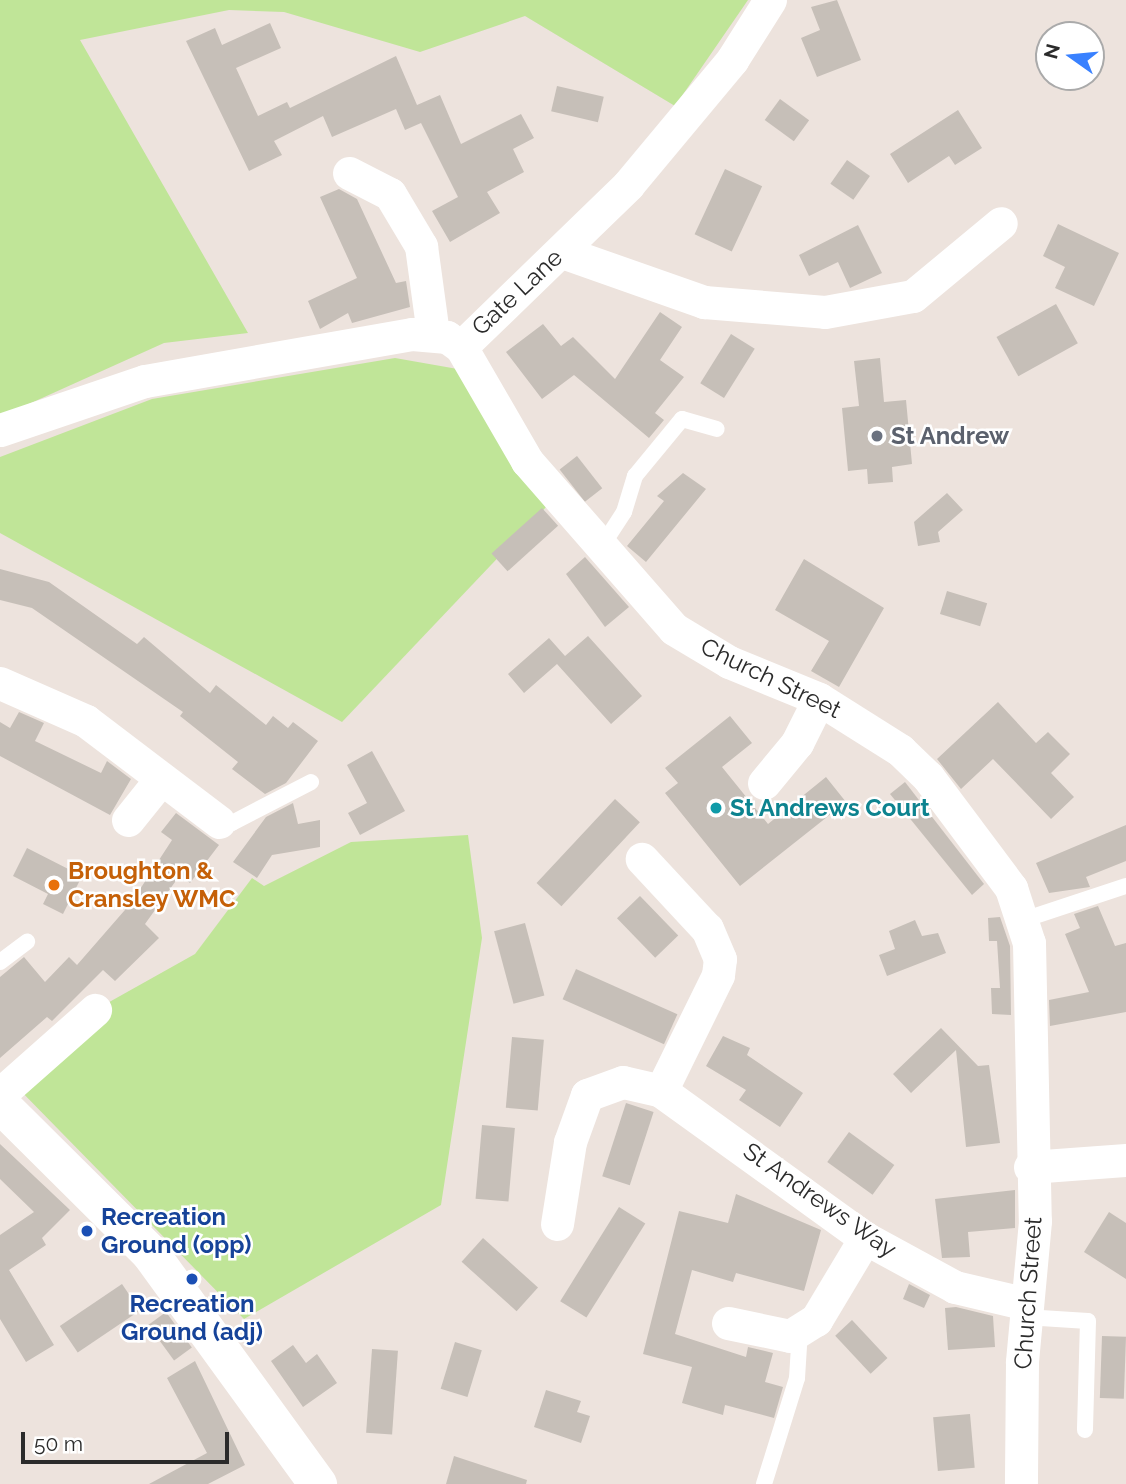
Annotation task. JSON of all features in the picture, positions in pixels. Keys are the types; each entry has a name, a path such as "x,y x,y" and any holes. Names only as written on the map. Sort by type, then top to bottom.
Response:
{"street":[{"name":"Gate Lane","path":"0,429 145,381 447,340 486,316 562,252 681,123 770,0"},
{"path":"349,173 390,194 421,246 447,340"},
{"path":"562,252 704,302 825,312 913,296 1001,223"},
{"name":"Church Street","path":"447,340 527,461 600,549 674,629 729,662 819,699 900,750 928,777 995,862 1026,919 1030,1167 1035,1221 1026,1310 1021,1484"},
{"path":"0,683 86,721 219,822"},
{"path":"764,783 797,743 819,699"},
{"path":"128,820 161,779"},
{"path":"557,1224 570,1142 587,1095 622,1082 662,1091 712,991 720,959 707,929 642,859"},
{"path":"0,1094 95,1010"},
{"name":"St Andrews Way","path":"662,1091 865,1238 955,1287 1026,1310"},
{"path":"0,1104 150,1253 318,1484"},
{"path":"1030,1167 1126,1160"},
{"path":"728,1323 790,1336 816,1321 865,1238"}],"lane":[{"path":"600,549 624,512 635,476 682,419 717,429"},
{"path":"219,822 232,823 312,782"},
{"path":"1026,919 1126,886"},
{"path":"0,962 27,942"},
{"path":"1026,1310 1088,1321 1085,1430"},
{"path":"764,1484 797,1378 800,1330"}],"green space":[{"path":"0,0 748,0 675,106 525,16 420,52 284,12 229,10 80,40 248,333 164,343 0,417"},
{"path":"395,358 469,371 548,505 342,722 0,533 0,457 152,399"},
{"path":"468,835 482,938 441,1205 244,1319 13,1083 95,1010 195,954 252,878 264,886 351,842"}],"building":[{"path":"837,0 861,60 817,77 801,38 820,30 811,7"},
{"path":"270,23 281,48 236,68 258,116 287,102 290,108 396,56 417,105 440,95 461,144 521,114 534,138 513,149 524,172 487,192 500,213 450,242 432,211 458,197 421,123 405,130 396,109 332,137 323,116 274,141 282,155 249,171 186,41 215,28 222,45"},
{"path":"557,86 604,97 598,122 551,111"},
{"path":"780,99 809,120 794,141 765,120"},
{"path":"958,110 982,148 955,165 949,156 908,183 890,154"},
{"path":"847,160 870,176 853,200 830,184"},
{"path":"725,169 762,186 732,252 695,234"},
{"path":"339,189 357,199 396,283 406,281 410,307 352,323 348,313 320,329 308,301 357,278 320,197"},
{"path":"1058,224 1119,253 1094,306 1055,288 1065,267 1043,256"},
{"path":"858,225 882,273 850,288 838,262 809,276 799,255"},
{"path":"1056,304 1078,343 1018,376 997,337"},
{"path":"660,312 682,327 660,360 684,377 655,413 664,420 649,438 574,375 542,399 506,352 543,324 561,346 573,337 615,379"},
{"path":"731,334 755,349 724,398 700,383"},
{"name":"St Andrew","path":"880,358 884,402 906,400 912,464 892,467 893,482 868,484 867,469 848,471 842,408 859,406 854,361"},
{"path":"577,456 602,488 585,502 560,470"},
{"path":"683,473 706,489 646,562 627,546 664,501 657,496"},
{"path":"947,493 963,510 938,532 940,542 918,546 914,522"},
{"path":"542,508 558,526 508,571 491,554"},
{"path":"585,557 629,607 605,627 566,574"},
{"path":"804,559 884,608 839,687 811,671 829,641 775,610"},
{"path":"0,569 49,582 137,644 144,637 210,693 216,685 266,725 273,716 288,728 293,722 318,741 286,783 265,794 232,769 238,762 180,716 183,712 32,608 0,600"},
{"path":"947,591 987,603 980,626 940,614"},
{"path":"588,636 642,696 611,724 557,664 524,693 508,674 549,638 565,656"},
{"path":"998,702 1036,743 1048,732 1070,754 1051,773 1074,797 1051,819 993,759 961,789 937,759"},
{"path":"19,712 44,723 35,741 101,773 107,761 131,779 110,815 0,756 0,722 10,728"},
{"name":"St Andrews Court","path":"730,716 752,743 722,767 768,824 826,777 846,802 740,886 665,793 678,783 665,768"},
{"path":"372,751 405,811 360,835 348,813 367,803 347,765"},
{"path":"905,782 984,884 972,895 890,794"},
{"path":"615,799 640,822 561,906 537,883"},
{"path":"293,803 298,824 320,820 320,847 272,855 257,878 233,862 266,817"},
{"path":"176,813 219,845 190,883 180,875 145,924 159,938 115,981 103,970 52,1021 47,1017 0,1058 0,977 24,957 45,982 69,957 77,965 131,903 172,840 161,832"},
{"path":"1126,825 1126,861 1086,877 1090,887 1049,893 1036,863"},
{"name":"Broughton & Cransley WMC","path":"27,848 82,876 63,914 43,904 48,894 13,876"},
{"path":"640,896 678,936 655,958 617,918"},
{"path":"1098,906 1115,946 1126,943 1126,1012 1050,1026 1049,1000 1089,992 1065,934 1080,928 1074,914"},
{"path":"1000,917 1010,946 1011,1015 992,1014 991,988 1000,988 997,941 989,941 988,918"},
{"path":"915,920 922,936 938,933 946,953 887,976 879,955 895,949 889,931"},
{"path":"525,923 544,995 514,1004 494,931"},
{"path":"576,969 677,1014 664,1044 563,999"},
{"path":"941,1028 978,1066 989,1065 1000,1143 966,1147 956,1050 911,1093 893,1074"},
{"path":"723,1036 750,1048 747,1055 803,1093 780,1127 739,1100 746,1090 706,1066"},
{"path":"512,1037 544,1040 538,1111 506,1108"},
{"path":"626,1103 654,1112 630,1185 602,1176"},
{"path":"482,1125 515,1128 508,1202 476,1199"},
{"path":"849,1132 894,1165 873,1195 827,1162"},
{"path":"0,1144 70,1210 42,1238 46,1245 9,1270 54,1345 26,1362 0,1319 0,1235 34,1212 0,1179"},
{"path":"1015,1190 1015,1228 968,1232 970,1257 942,1258 935,1199"},
{"path":"736,1194 821,1230 804,1291 736,1273 733,1282 692,1270 675,1334 746,1357 748,1347 773,1353 765,1382 783,1387 774,1418 725,1405 723,1415 682,1403 692,1367 643,1354 679,1211 728,1223"},
{"path":"619,1207 645,1223 586,1318 560,1301"},
{"path":"1109,1212 1126,1223 1126,1279 1084,1252"},
{"path":"483,1238 538,1288 517,1311 462,1262"},
{"path":"122,1284 140,1311 78,1352 60,1326"},
{"path":"909,1284 930,1295 924,1308 903,1299"},
{"path":"956,1307 993,1316 995,1347 948,1350 945,1308"},
{"path":"166,1312 192,1348 174,1361 148,1325"},
{"path":"852,1320 887,1358 871,1374 835,1336"},
{"path":"1102,1336 1126,1337 1124,1399 1100,1398"},
{"path":"455,1342 482,1350 467,1397 441,1389"},
{"path":"293,1345 306,1363 317,1354 337,1383 303,1407 271,1361"},
{"path":"372,1349 398,1351 392,1435 366,1433"},
{"path":"195,1361 245,1465 208,1484 149,1484 207,1453 167,1378"},
{"path":"546,1390 581,1401 577,1412 590,1416 581,1443 534,1427"},
{"path":"970,1414 975,1468 938,1471 933,1417"},
{"path":"454,1456 527,1480 526,1484 446,1484"}],"place":[{"name":"St Andrew","path":"877,436"},
{"name":"St Andrews Court","path":"716,808"},
{"name":"Broughton & Cransley WMC","path":"54,885"},
{"name":"Recreation Ground (opp)","path":"87,1231"},
{"name":"Recreation Ground (adj)","path":"192,1279"}]}
